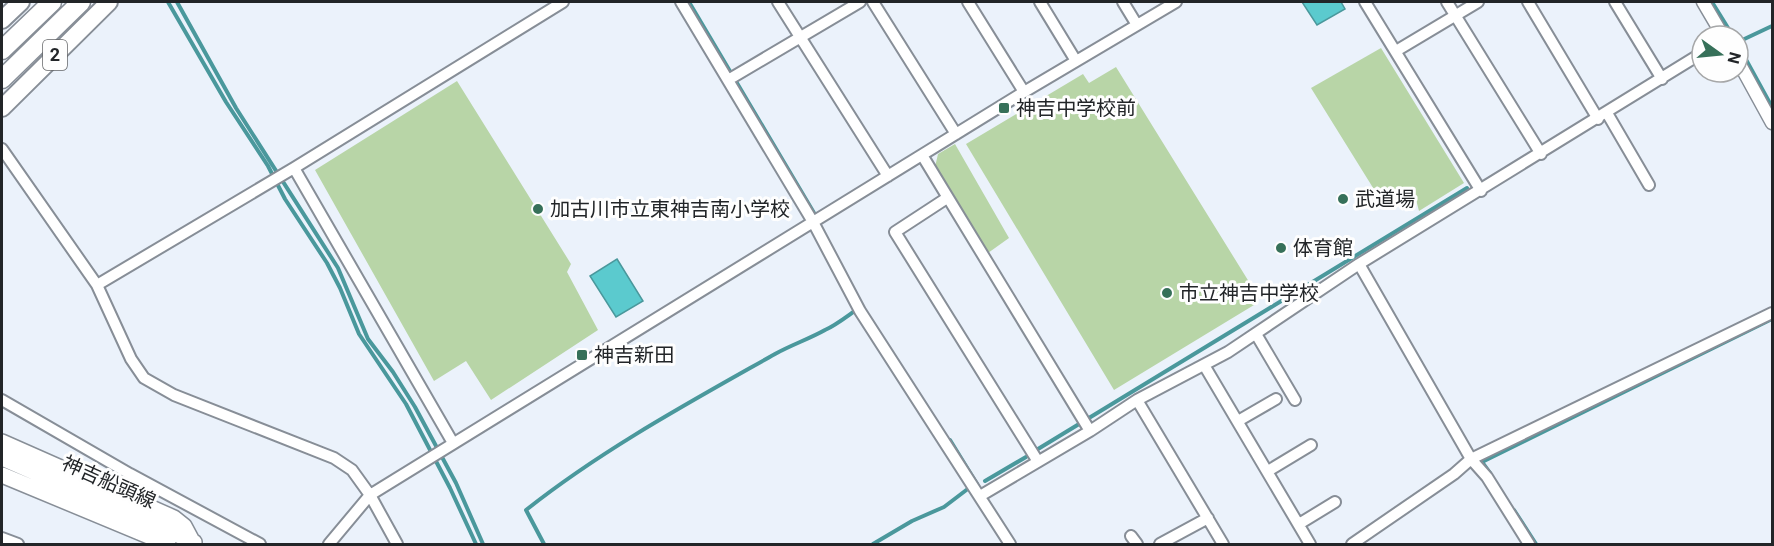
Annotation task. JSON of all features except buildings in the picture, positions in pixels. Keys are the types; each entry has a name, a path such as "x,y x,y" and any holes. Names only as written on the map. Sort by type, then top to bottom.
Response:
{"highway":[{"path":"2,20 21,2"},
{"name":"2","path":"2,50 52,2"},
{"name":"2","path":"2,79 81,2"},
{"name":"2","path":"2,108 109,2"}],"main road":[{"path":"2,442 174,518 184,526 196,543"},
{"name":"神吉船頭線","path":"2,458 196,543"},
{"path":"2,475 168,544"}],"street":[{"path":"97,285 294,168 563,2"},
{"path":"681,2 813,222 860,311 1010,544"},
{"path":"778,2 888,176"},
{"path":"728,80 860,2"},
{"path":"873,2 956,134"},
{"path":"968,2 1024,92"},
{"path":"1040,2 1076,62"},
{"path":"1123,2 1137,25"},
{"path":"329,544 370,495 1024,92 1176,2"},
{"path":"1365,2 1481,191"},
{"path":"1447,2 1541,154"},
{"path":"1396,51 1478,2"},
{"path":"1528,2 1649,185"},
{"path":"1615,2 1662,79"},
{"path":"1702,2 1716,24"},
{"path":"980,496 1037,460 1090,431 1137,400 1204,365 1256,334 1359,264 1690,61"},
{"path":"1750,82 1773,123"},
{"path":"2,149 97,285 131,359 144,378 174,395 334,458 352,470 370,495 397,544"},
{"path":"922,155 1090,431"},
{"path":"294,168 453,443"},
{"path":"947,198 895,232 1037,460"},
{"path":"1359,264 1471,459 1487,477 1529,544"},
{"path":"1352,544 1454,474 1471,459 1773,313"},
{"path":"1256,334 1295,400"},
{"path":"1204,365 1310,544"},
{"path":"1238,421 1276,399"},
{"path":"2,400 130,474 260,544"},
{"path":"1137,400 1223,544"},
{"path":"1268,471 1311,445"},
{"path":"1299,524 1335,502"},
{"path":"1160,544 1208,518"},
{"path":"2,537 18,544"}],"green space":[{"path":"1381,48 1464,183 1419,211 1414,192 1375,191 1311,88"},
{"path":"1116,67 1259,298 1252,302 1254,305 1114,390 966,144 1083,74 1089,83"},
{"path":"457,81 571,264 567,272 598,330 491,400 466,361 434,381 315,170"},
{"path":"955,144 1009,238 988,253 935,167 938,154"}],"water":[{"path":"1302,2 1341,2 1345,9 1317,25"},
{"path":"617,259 643,301 616,317 590,276"}],"waterway":[{"path":"168,2 226,102 268,166 285,199 327,263 359,334 406,404 476,544"},
{"path":"177,2 236,108 338,268 368,339 393,372 415,407 456,483 483,544"},
{"path":"689,2 817,218"},
{"path":"1712,2 1726,24"},
{"path":"1750,36 1772,26"},
{"path":"1750,67 1772,107"},
{"path":"1038,449 1467,188"},
{"path":"544,544 526,510 555,488 616,446 679,408 775,354 829,328 856,310"},
{"path":"1490,473 1482,462 1772,319"},
{"path":"950,440 977,484"},
{"path":"985,481 1026,457"},
{"path":"873,544 912,521 944,507 969,488"},
{"path":"1514,510 1536,544"}],"place":[{"name":"神吉中学校前","path":"1004,108"},
{"name":"武道場","path":"1343,199"},
{"name":"加古川市立東神吉南小学校","path":"538,209"},
{"name":"体育館","path":"1281,248"},
{"name":"市立神吉中学校","path":"1167,293"},
{"name":"神吉新田","path":"582,355"}]}
